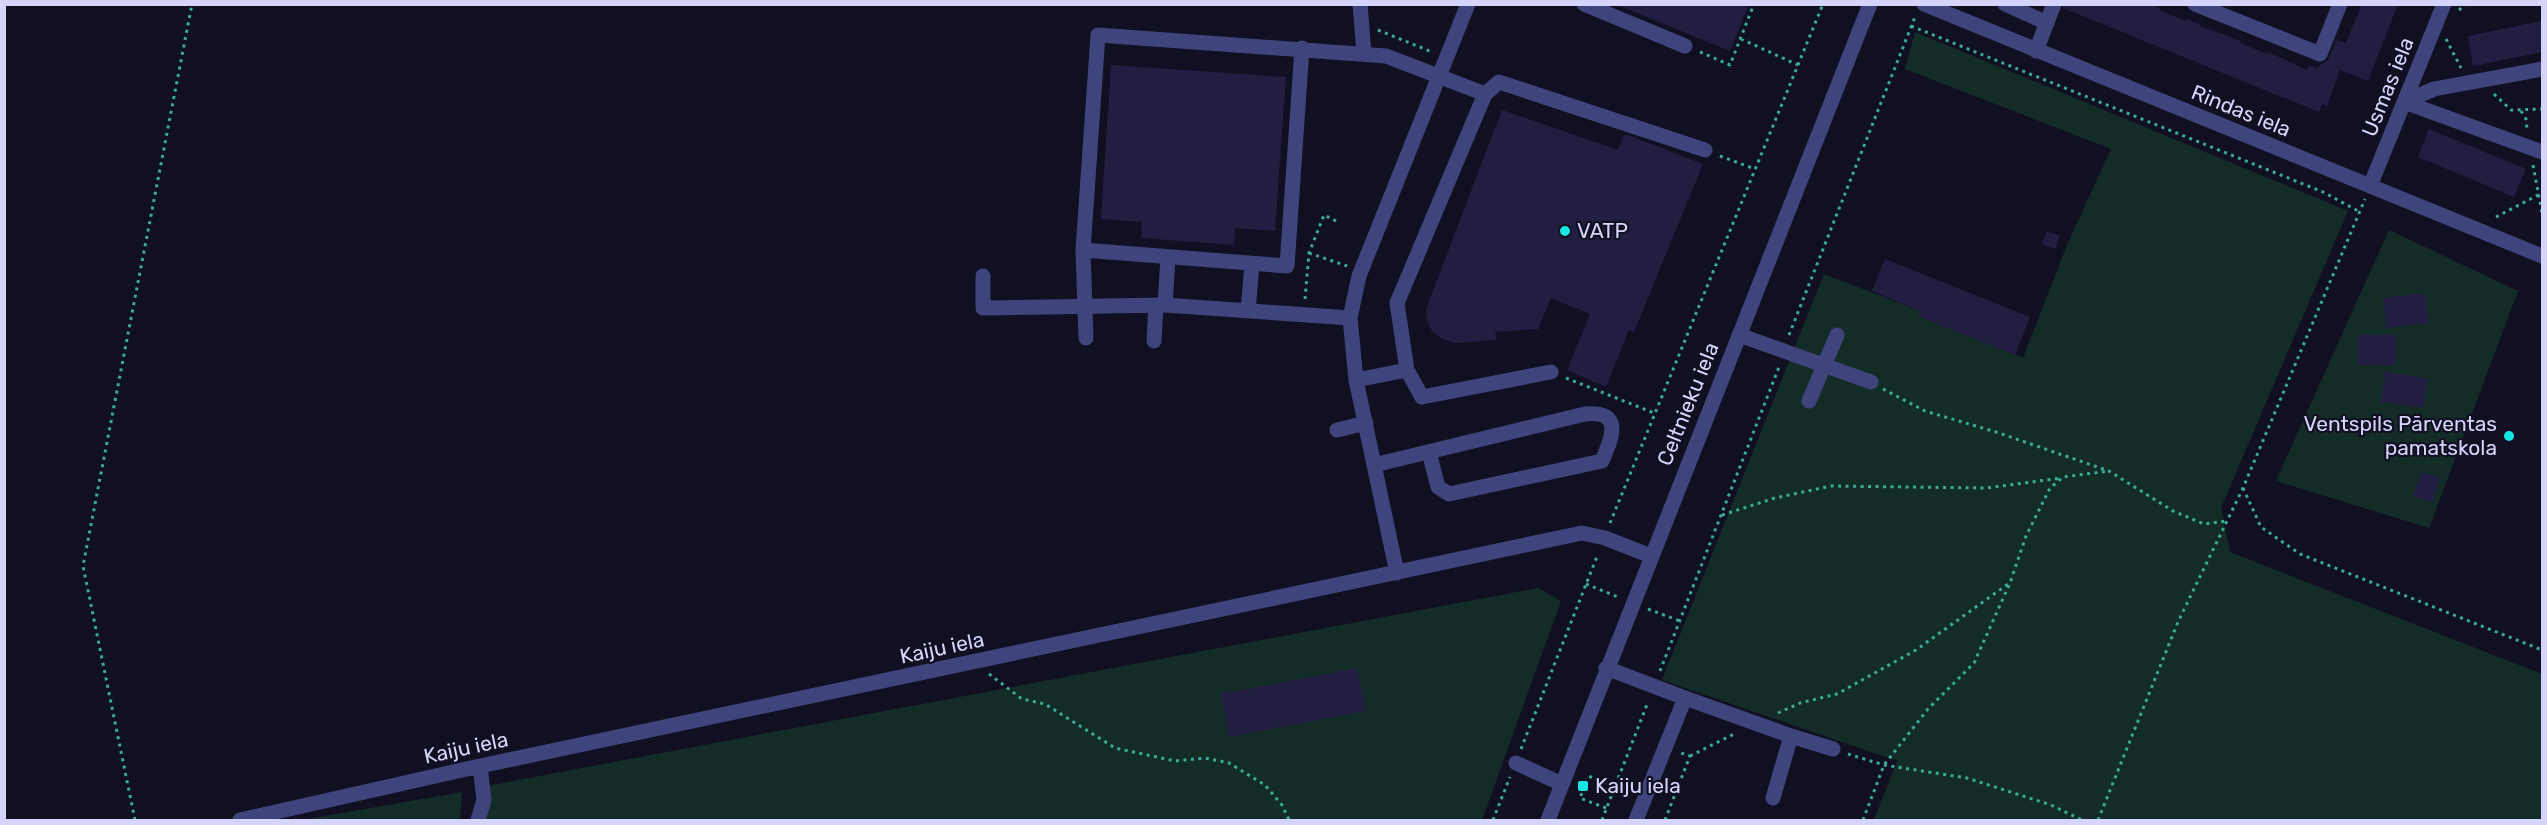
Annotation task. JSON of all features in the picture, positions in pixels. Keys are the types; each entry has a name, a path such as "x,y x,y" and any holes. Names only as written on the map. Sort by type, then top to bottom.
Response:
{"street":[{"path":"1360,4 1364,54"},
{"path":"1397,573 1356,380 1350,318 1359,276 1468,4"},
{"path":"1584,4 1685,46"},
{"name":"Celtnieku iela","path":"1548,820 1606,668 1870,4"},
{"path":"2005,4 2047,23"},
{"path":"2036,51 2054,4"},
{"path":"2195,4 2320,54 2340,4"},
{"name":"Usmas iela","path":"2370,186 2444,4"},
{"name":"Rindas iela","path":"1919,10 2036,51 2542,256"},
{"path":"1086,338 1083,250 1098,35 1302,48 1386,56 1485,94"},
{"path":"1083,250 1287,267 1302,48"},
{"path":"2404,102 2434,90 2542,69"},
{"path":"1551,372 1422,397 1407,370 1397,303 1485,94 1499,82 1705,150"},
{"path":"2404,102 2536,150"},
{"path":"1154,341 1168,257"},
{"path":"1248,311 1252,264"},
{"path":"983,276 983,308 1161,305 1350,318"},
{"path":"1739,335 1871,382"},
{"path":"1809,401 1837,335"},
{"path":"1356,380 1407,370"},
{"path":"1374,465 1592,414 1598,413 1612,425 1613,434 1602,460 1449,494 1438,487 1430,452"},
{"path":"1337,430 1366,423"},
{"name":"Kaiju iela","path":"240,820 480,766 1582,533 1605,538 1651,556"},
{"path":"1606,668 1791,736 1833,749"},
{"path":"1636,820 1685,698"},
{"path":"1773,798 1791,736"},
{"path":"1516,763 1562,784"},
{"path":"478,820 484,800 480,766"}],"path":[{"path":"135,820 83,566 192,4"},
{"path":"1685,46 1730,65 1754,4"},
{"path":"1493,820 1654,413 1823,4"},
{"path":"1602,820 1774,382 1784,350 1919,10"},
{"path":"1911,26 2323,192 2360,212"},
{"path":"1362,28 1374,28 1432,52"},
{"path":"2443,32 2474,82 2511,110 2542,109"},
{"path":"1741,39 1798,65"},
{"path":"1705,150 1755,169"},
{"path":"2536,150 2542,213"},
{"path":"2098,820 2178,622 2242,488 2370,186"},
{"path":"2496,217 2541,194"},
{"path":"1305,298 1309,253 1324,215 1336,220"},
{"path":"1309,253 1348,267"},
{"path":"1551,372 1654,413"},
{"path":"1871,382 1925,411 1996,432 2109,471 2173,511 2204,524 2227,521"},
{"path":"1721,516 1775,498 1831,486 1987,488 2109,471"},
{"path":"1863,820 1884,765 1928,709 1974,663 2010,583 2026,536 2050,488 2063,477"},
{"path":"2242,488 2261,527 2300,554 2542,650"},
{"path":"1690,756 1800,703 1837,694 1916,650 2010,583"},
{"path":"1586,584 1622,599"},
{"path":"1643,607 1680,621"},
{"path":"985,672 1022,699 1045,704 1114,748 1175,762 1205,758 1229,763 1264,785 1282,805 1288,820"},
{"path":"1833,749 1884,765 1966,778 2051,805 2082,820"},
{"path":"1606,808 1580,798 1588,776 1615,786"}],"green space":[{"path":"1915,32 2348,211 2221,508 2230,552 2542,674 2542,820 1874,820 1897,761 1662,680 1824,274 1920,311 1919,316 2023,358 2067,245 2111,149 1905,69"},
{"path":"2389,230 2518,291 2429,528 2276,481"},
{"path":"1538,588 1561,601 1482,820 479,820 481,787"},
{"path":"462,792 460,820 302,820"}],"building":[{"path":"1615,4 1749,4 1730,51"},
{"path":"2063,4 2151,4 2160,8 2159,10 2186,21 2187,19 2307,70 2309,65 2316,68 2328,60 2336,40 2346,43 2362,4 2398,4 2368,81 2340,70 2327,106 2322,104 2319,112 2063,8"},
{"path":"2542,21 2542,52 2473,66 2468,36"},
{"path":"1111,65 1286,77 1275,231 1235,228 1234,245 1141,238 1142,222 1101,219"},
{"name":"VATP","path":"1502,110 1618,150 1625,134 1703,164 1634,332 1629,330 1606,387 1567,370 1590,314 1551,298 1538,329 1495,332 1497,340 1455,343 1442,339 1432,331 1427,321 1426,310 1429,301"},
{"path":"2429,129 2526,169 2514,197 2418,157"},
{"path":"2047,231 2060,236 2055,249 2042,244"},
{"path":"1885,259 2030,317 2015,355 1918,316 1920,311 1872,291"},
{"path":"2425,293 2429,323 2386,328 2383,298"},
{"path":"2358,335 2396,335 2396,365 2358,365"},
{"path":"2385,372 2428,378 2423,408 2381,402"},
{"path":"2421,472 2440,478 2432,502 2413,496"},
{"path":"1357,668 1366,711 1229,737 1221,694"}],"place":[{"name":"VATP","path":"1565,231"},
{"name":"Ventspils Pārventas pamatskola","path":"2509,436"},
{"name":"Kaiju iela","path":"1583,786"}]}
